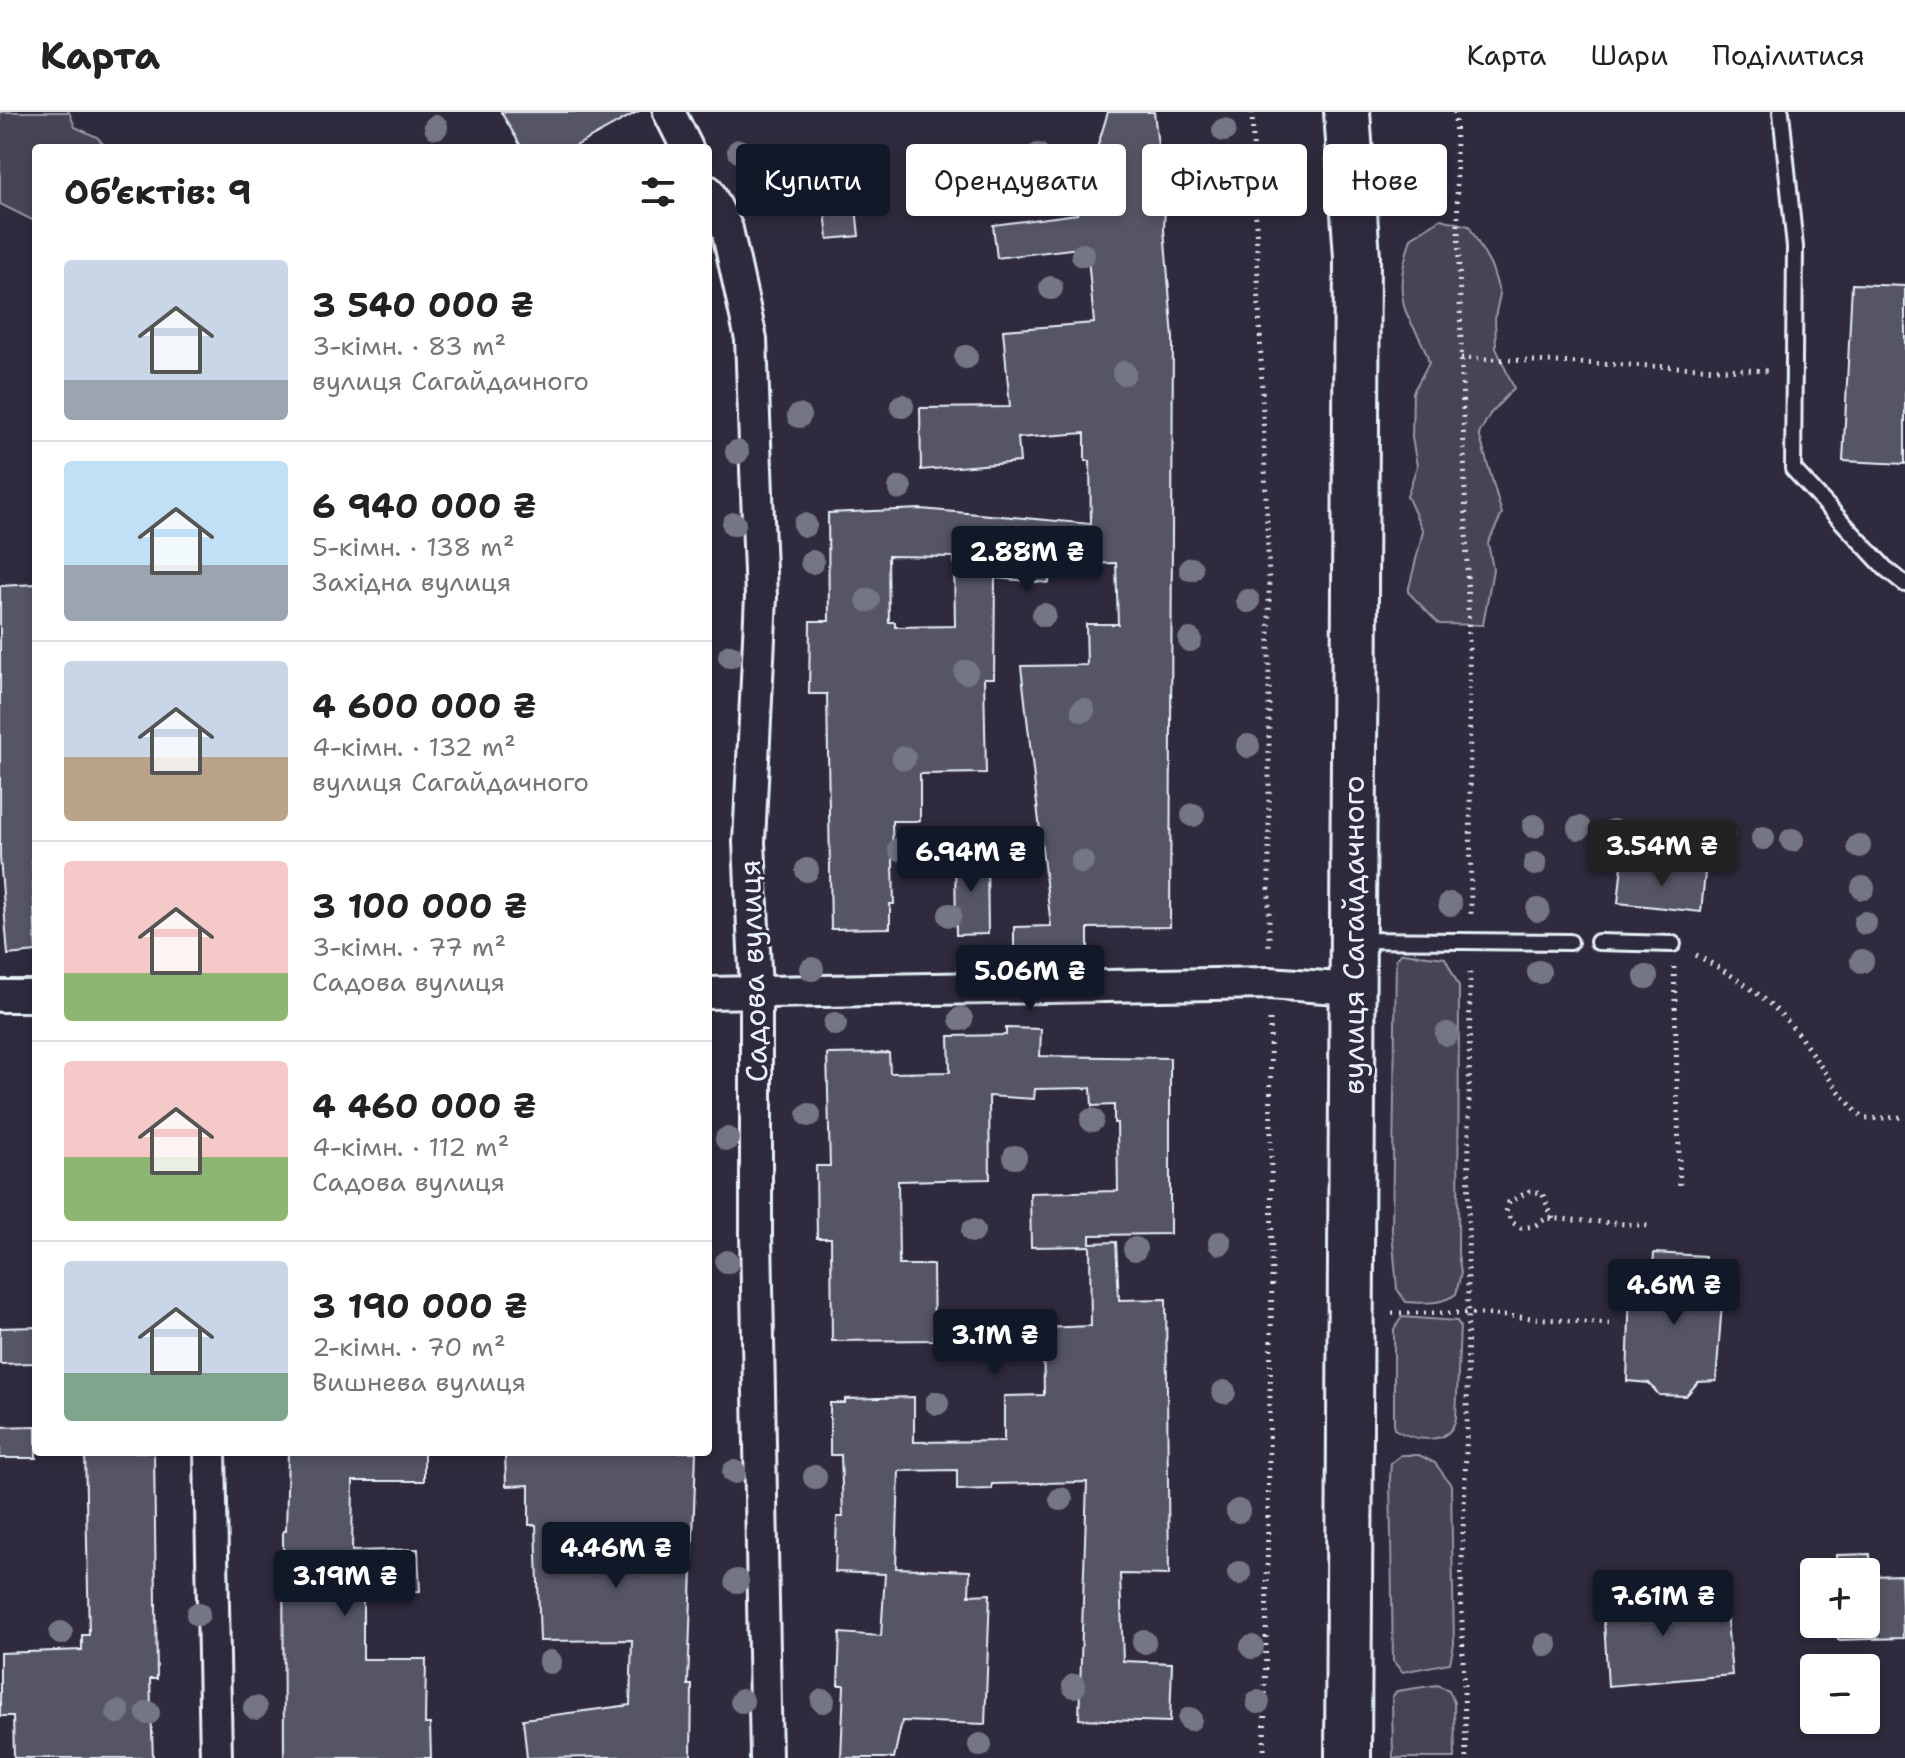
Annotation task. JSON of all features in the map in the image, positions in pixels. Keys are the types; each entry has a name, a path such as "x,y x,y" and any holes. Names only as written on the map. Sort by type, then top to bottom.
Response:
{"main road":[{"name":"вулиця Сагайдачного","path":"1347,112 1357,257 1348,1758"}],"street":[{"path":"669,112 685,144"},
{"name":"Садова вулиця","path":"712,199 727,229 751,339 761,597 749,842 756,992 756,1234 766,1758"},
{"path":"712,993 1269,983 1353,989"},
{"path":"0,996 32,996"},
{"path":"210,1456 216,1758"}],"lane":[{"path":"1781,112 1795,247 1793,469 1885,568 1905,584"},
{"path":"1354,940 1570,942"},
{"path":"1598,942 1673,944"}],"path":[{"path":"1252,112 1269,580 1272,1274 1264,1758"},
{"path":"1461,358 1794,372"},
{"path":"1673,944 1759,993 1802,1039 1843,1099 1864,1119 1905,1117"},
{"path":"1673,944 1680,1190"},
{"path":"1553,1219 1542,1193 1530,1191 1509,1202 1506,1212 1512,1222 1521,1228 1553,1219 1652,1226"},
{"path":"1351,1313 1468,1313 1609,1324"}],"shaded area":[{"path":"0,112 69,112 75,127 97,137 103,144 32,144 32,220 0,204"},
{"path":"1441,219 1469,226 1492,268 1500,294 1495,317 1496,348 1514,388 1490,414 1479,434 1502,514 1488,543 1493,569 1483,625 1439,624 1408,592 1423,531 1407,496 1417,466 1412,438 1413,392 1429,363 1404,306 1402,280 1411,238"},
{"path":"1402,953 1445,958 1459,986 1458,1254 1461,1273 1456,1294 1432,1302 1406,1302 1397,1289 1392,1231 1396,959"},
{"path":"1402,1317 1457,1321 1460,1326 1456,1418 1447,1434 1439,1437 1421,1438 1394,1429 1394,1329"},
{"path":"1401,1455 1419,1455 1435,1463 1451,1485 1454,1644 1450,1663 1402,1672 1393,1661 1390,1478 1391,1463"},
{"path":"1437,1685 1449,1690 1454,1703 1455,1758 1393,1758 1392,1697 1397,1691"}],"building":[{"path":"501,112 637,112 579,144 520,144"},
{"path":"1108,112 1154,112 1158,144 1142,144 1142,216 1165,216 1173,338 1170,927 1088,928 1088,957 1014,959 1014,927 1051,926 1021,666 1087,665 1086,624 1118,624 1116,563 1050,565 1049,583 995,578 994,678 984,678 986,773 920,774 920,821 892,821 894,904 890,904 890,928 831,929 827,694 809,694 810,621 829,621 828,513 921,509 1091,524 1090,461 1085,461 1085,433 1018,438 1020,462 921,470 920,408 1010,407 1003,330 1094,323 1087,247 997,258 993,225 1062,216 1126,216 1126,144 1098,144","holes":["888,556 954,557 955,626 895,627 895,622 889,622"]},
{"path":"826,216 857,216 859,236 828,239"},
{"path":"1852,284 1905,286 1905,464 1843,461"},
{"path":"32,584 32,952 8,955 0,858 0,586"},
{"path":"955,854 987,854 988,934 956,935"},
{"path":"1622,865 1705,873 1701,912 1618,903"},
{"path":"1006,1028 1041,1029 1040,1056 1170,1058 1170,1234 1090,1235 1090,1243 1116,1242 1119,1300 1166,1299 1169,1575 1120,1574 1123,1661 1172,1663 1170,1722 1079,1719 1087,1482 992,1484 992,1489 957,1490 957,1470 899,1471 896,1568 970,1571 969,1595 990,1594 985,1724 902,1721 894,1758 841,1758 844,1685 838,1685 840,1633 881,1636 885,1574 835,1572 837,1517 843,1517 841,1455 830,1455 830,1403 845,1403 845,1399 914,1397 914,1442 1004,1441 1004,1396 1044,1395 1043,1328 1091,1326 1090,1246 1031,1247 1030,1193 1118,1191 1117,1123 1114,1123 1114,1105 1092,1106 1091,1088 1035,1089 1034,1099 989,1096 990,1179 898,1181 899,1265 933,1265 934,1340 832,1341 831,1238 817,1238 816,1166 830,1166 827,1054 889,1053 890,1073 950,1072 949,1036 1006,1035"},
{"path":"1654,1253 1705,1256 1703,1289 1723,1290 1716,1381 1698,1382 1686,1396 1659,1395 1649,1383 1627,1381 1630,1285 1652,1286"},
{"path":"32,1327 32,1363 0,1364 0,1328"},
{"path":"32,1426 32,1456 36,1458 0,1458 0,1427"},
{"path":"85,1456 154,1456 157,1679 150,1679 153,1758 14,1758 13,1716 0,1716 0,1653 82,1650 82,1635 89,1635"},
{"path":"288,1456 424,1456 424,1481 353,1481 352,1551 418,1549 420,1591 363,1594 363,1659 426,1659 425,1724 430,1724 431,1758 284,1758 283,1531 286,1531"},
{"path":"505,1456 696,1456 688,1685 692,1685 691,1756 527,1758 523,1719 630,1705 632,1640 540,1641 536,1525 529,1525 529,1485 506,1486"},
{"path":"1870,1554 1870,1558 1836,1558 1836,1555"},
{"path":"1901,1575 1903,1638 1838,1640 1880,1638 1880,1576"},
{"path":"1661,1586 1662,1604 1725,1599 1732,1675 1608,1686 1602,1589"}]}
